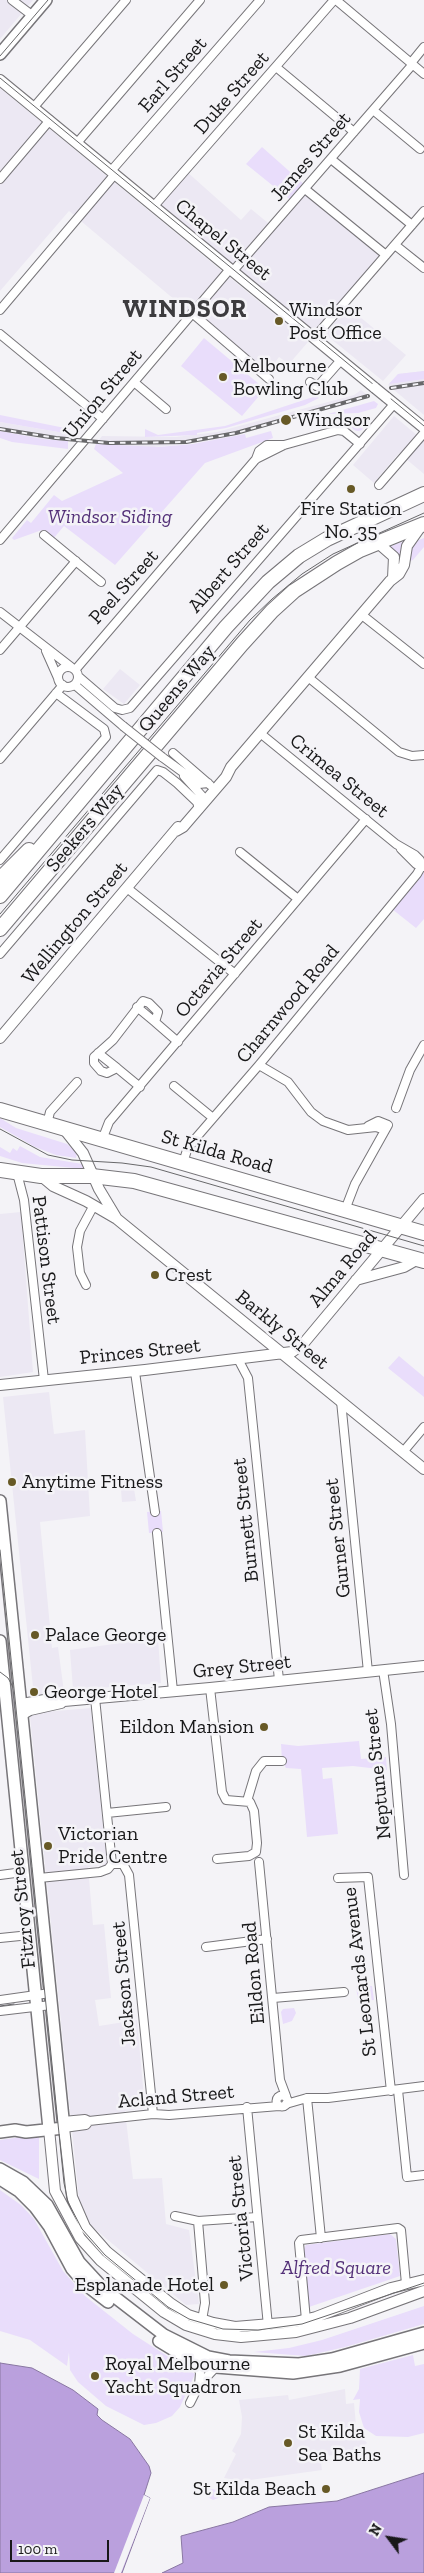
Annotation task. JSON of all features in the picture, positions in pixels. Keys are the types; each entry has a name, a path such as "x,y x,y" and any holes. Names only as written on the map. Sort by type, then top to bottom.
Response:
{"highway":[{"name":"Queens Way","path":"0,896 226,627 274,577 299,556 333,535 424,494"},
{"name":"Queens Way","path":"0,929 266,617 294,591 319,573 378,543 422,525"},
{"path":"0,878 62,822"},
{"name":"St Kilda Road","path":"0,1110 424,1233"},
{"path":"0,1170 42,1176 92,1176 149,1184 421,1260"}],"main road":[{"path":"0,54 46,0"},
{"name":"Fitzroy Street","path":"0,1501 64,2124"},
{"name":"Fitzroy Street","path":"0,1641 4,1726 37,1994 49,2126"},
{"path":"4,1726 22,1709"},
{"path":"0,2132 15,2130 26,2132 64,2124"},
{"path":"0,2169 23,2182 39,2197 56,2219 82,2268 103,2288 164,2335 208,2357 245,2362 300,2364 332,2359 424,2333"},
{"path":"0,2179 19,2191 35,2207 76,2274 99,2295 160,2342 196,2361 216,2367 293,2373 320,2371 424,2343"}],"street":[{"path":"12,0 33,16"},
{"path":"34,107 126,0"},
{"path":"77,143 200,0"},
{"name":"Earl Street","path":"0,310 113,172 260,0"},
{"path":"335,0 424,74"},
{"name":"Duke Street","path":"154,206 335,0"},
{"name":"James Street","path":"231,270 331,159 412,64 424,47"},
{"path":"276,67 354,132"},
{"name":"Chapel Street","path":"0,80 424,428"},
{"path":"373,110 420,149"},
{"path":"0,179 50,120"},
{"path":"331,159 412,225"},
{"path":"305,189 386,255"},
{"path":"314,338 424,211"},
{"path":"395,245 424,268"},
{"name":"Union Street","path":"1,535 231,270"},
{"path":"192,314 269,379"},
{"path":"0,334 103,419"},
{"path":"310,382 316,386 319,385 341,360"},
{"path":"134,382 166,409"},
{"name":"Albert Street","path":"75,675 115,708 122,710 130,708 394,404"},
{"name":"Peel Street","path":"60,682 62,669 75,675 270,444 284,445 340,430 360,444"},
{"path":"379,486 424,433"},
{"name":"Wellington Street","path":"0,1038 176,831 183,827 209,785 231,767 392,578 402,569 407,546 422,525"},
{"path":"44,535 102,582"},
{"path":"378,543 394,557 392,578"},
{"path":"0,650 76,561"},
{"path":"0,612 75,675 123,726 183,775 199,784 209,785"},
{"path":"362,614 424,664"},
{"path":"45,649 60,682 69,687 75,675"},
{"path":"308,677 400,752 412,756 424,755"},
{"path":"0,759 56,693 60,682"},
{"path":"0,860 106,737 104,729 56,693"},
{"name":"Crimea Street","path":"260,733 396,844 419,859 422,867"},
{"path":"172,753 209,785"},
{"name":"Wellington Street","path":"199,803 226,777 231,767"},
{"name":"Seekers Way","path":"0,954 157,770 163,772 199,803"},
{"path":"183,775 199,803"},
{"name":"Octavia Street","path":"102,1140 109,1122 366,819"},
{"path":"240,852 298,899"},
{"name":"Charnwood Road","path":"183,1163 187,1150 422,867"},
{"path":"127,888 235,974"},
{"path":"116,1068 106,1073 98,1069 93,1060 98,1052 118,1034 143,1001 149,1003 158,1013 155,1022"},
{"path":"137,1008 178,1042"},
{"path":"396,1108 410,1070 424,1045"},
{"path":"98,1052 140,1087"},
{"path":"259,1065 288,1082 311,1112 323,1121 340,1128 362,1129 377,1121 386,1128 354,1184 345,1210"},
{"path":"47,1124 50,1112 77,1082"},
{"path":"174,1086 213,1118"},
{"name":"Barkly Street","path":"64,1129 83,1152 92,1176 117,1219"},
{"name":"Pattison Street","path":"18,1173 24,1200 44,1380"},
{"name":"Barkly Street","path":"42,1176 53,1186 117,1219 424,1469"},
{"name":"Alma Road","path":"283,1354 296,1350 303,1344 424,1199"},
{"path":"86,1285 78,1265 77,1247 83,1223 94,1206"},
{"path":"356,1280 404,1267 421,1260"},
{"name":"Princes Street","path":"0,1385 135,1372 283,1354"},
{"name":"Burnett Street","path":"238,1359 246,1373 248,1383 279,1680"},
{"path":"135,1372 154,1512"},
{"name":"Gurner Street","path":"341,1401 368,1672"},
{"path":"403,1452 424,1427"},
{"path":"157,1533 173,1691"},
{"name":"Grey Street","path":"22,1709 30,1710 55,1705 64,1701 424,1666"},
{"name":"Neptune Street","path":"383,1670 391,1724 404,1875"},
{"path":"210,1688 222,1792 226,1800 250,1802 254,1811 257,1843 256,1852 249,1856 217,1859"},
{"path":"39,1878 100,1872 108,1869 112,1864 94,1698"},
{"path":"247,1801 256,1770 264,1762 282,1761"},
{"path":"107,1813 166,1807"},
{"name":"Eildon Road","path":"259,1862 281,2100"},
{"name":"Jackson Street","path":"112,1864 123,1864 129,1875 153,2114"},
{"path":"0,1874 23,1872"},
{"name":"St Leonards Avenue","path":"338,1878 368,1876 394,2090"},
{"path":"0,1938 30,1935"},
{"path":"206,1947 267,1939"},
{"path":"273,1998 344,1992"},
{"path":"0,2000 50,1993"},
{"path":"0,2011 52,2005"},
{"name":"Acland Street","path":"64,2124 153,2114 174,2115 265,2105 281,2100 328,2098 424,2086"},
{"path":"394,2090 407,2177 424,2175"},
{"path":"307,2098 320,2238"},
{"name":"Victoria Street","path":"247,2107 268,2331"},
{"name":"Fitzroy Street","path":"64,2124 72,2197 81,2221 94,2239 121,2263 200,2325"},
{"name":"Fitzroy Street","path":"49,2126 55,2191 76,2232 92,2253 156,2306 176,2320 200,2325"},
{"path":"175,2216 198,2221 257,2217"},
{"path":"198,2221 206,2304 200,2325 268,2331 362,2314 424,2291"},
{"path":"307,2325 299,2243 301,2240 398,2228 401,2230 406,2284 410,2296"},
{"path":"307,2325 346,2304 424,2280"},
{"path":"196,2361 200,2373 199,2385"},
{"path":"190,2403 199,2385 216,2367"}],"shaded area":[{"path":"0,0 33,0 0,39"},
{"path":"0,88 308,342 289,364 279,357 268,372 194,316 69,211 0,291"},
{"path":"186,171 241,220 251,209 273,227 305,189 386,255 314,338 154,206"},
{"path":"348,307 406,355 383,381 325,334"},
{"path":"424,371 424,415 388,385 398,374"},
{"path":"361,390 370,397 221,439 140,448 96,444 102,436 176,437 217,432 354,395"},
{"path":"394,416 424,441 424,474 399,453 374,483 353,465"},
{"path":"0,422 70,434 70,441 42,439 0,431"},
{"path":"120,669 140,685 124,704 103,689"},
{"path":"21,1212 33,1372 0,1377 0,1214"},
{"path":"49,1392 54,1434 85,1430 90,1516 40,1522 52,1648 58,1647 64,1692 34,1697 3,1397"},
{"path":"134,1489 136,1501 122,1502 121,1490"},
{"path":"158,1638 161,1683 73,1690 70,1650"},
{"path":"91,1708 107,1865 88,1867 93,1925 104,1924 111,1998 95,2000 99,2026 137,2020 145,2108 125,2111 133,2179 162,2178 166,2224 189,2230 199,2304 186,2305 84,2220 80,2209 30,1716 33,1713"},
{"path":"0,2363 32,2368 73,2390 98,2409 97,2415 102,2420 130,2439 149,2466 151,2473 144,2495 150,2498 122,2573 0,2573"},
{"name":"St Kilda Sea Baths","path":"345,2389 346,2404 354,2403 357,2436 361,2436 367,2443 359,2450 339,2459 338,2455 320,2456 322,2470 243,2481 224,2478 236,2454 232,2451 241,2434 242,2417 239,2400 288,2395 289,2400"},
{"path":"424,2473 424,2573 162,2573 183,2563 181,2536 233,2522 269,2507 337,2501"}],"green space":[{"path":"262,147 306,186 293,202 246,164"},
{"name":"Melbourne Bowling Club","path":"204,338 265,389 242,416 181,366"},
{"path":"424,371 424,379 389,384 398,374"},
{"path":"316,396 319,398 305,405 226,428 197,433 197,435 145,437 145,429 158,435 225,426"},
{"path":"374,401 378,404 376,408 358,413 328,414"},
{"path":"0,415 70,429 70,434 0,422"},
{"path":"358,417 363,419 365,424 363,429 358,431 353,429 351,424 353,419"},
{"path":"0,431 42,439 68,441 68,449 12,442 0,438"},
{"name":"Windsor Siding","path":"271,431 273,438 205,463 115,565 64,526 53,539 42,530 14,540 12,538 27,520 31,523 54,495 62,501 123,473 94,449 96,444 158,447 193,444 245,434 246,438"},
{"path":"424,538 424,547 413,560 409,561 410,549 416,541"},
{"path":"407,540 403,561 398,561 389,547"},
{"path":"424,872 424,919 416,928 392,909"},
{"path":"0,1118 16,1128 67,1144 77,1153 76,1158 56,1155 35,1147 0,1127"},
{"path":"20,1146 40,1157 82,1164 85,1169 22,1163 0,1156 0,1147 10,1153 13,1148 17,1151"},
{"path":"399,1356 424,1377 424,1397 388,1368"},
{"path":"161,1511 163,1532 149,1533 147,1512"},
{"path":"359,1741 361,1759 386,1757 387,1770 353,1766 322,1768 323,1779 332,1778 338,1834 307,1837 301,1769 286,1768 282,1761 281,1744 298,1746"},
{"path":"356,1986 372,1986 374,2000 358,2001"},
{"path":"294,2008 296,2013 292,2021 283,2024 281,2012 283,2009"},
{"path":"39,2135 39,2179 0,2160 0,2140"},
{"path":"0,2190 21,2205 34,2219 63,2271 85,2296 133,2334 195,2374 180,2407 172,2416 156,2423 144,2425 106,2406 78,2382 70,2370 69,2352 67,2366 30,2340 0,2331"},
{"name":"Alfred Square","path":"390,2234 396,2239 400,2276 309,2307 303,2251 306,2245"},
{"path":"424,2306 424,2324 345,2347 306,2356 254,2352 289,2348 322,2340"},
{"path":"413,2355 415,2366 424,2364 424,2433 408,2437 376,2436 364,2428 359,2412 360,2399 353,2400 359,2389 360,2369"},
{"path":"201,2488 228,2491 229,2494 213,2500 199,2492"}],"pier":[{"path":"144,2495 150,2498 121,2573 114,2573"}],"tram line":[{"path":"0,56 48,0"},
{"path":"0,78 424,426"},
{"path":"0,914 250,620 272,599 302,574 333,554 424,513"},
{"path":"0,1129 48,1155 72,1160 151,1167 424,1246"},
{"path":"0,1550 64,2183 68,2202 82,2229 105,2255 168,2307 189,2319 223,2329 258,2330 302,2324 424,2283"},
{"path":"0,1672 8,1678 13,1687"},
{"path":"0,2006 14,2004"}],"railway":[{"path":"391,388 424,383"},
{"path":"0,429 56,438 109,443 186,442 236,433 368,396"}],"place":[{"name":"Windsor Post Office","path":"279,321"},
{"name":"Melbourne Bowling Club","path":"223,377"},
{"name":"Windsor","path":"286,420"},
{"name":"Fire Station No. 35","path":"351,489"},
{"name":"Crest","path":"155,1275"},
{"name":"Anytime Fitness","path":"12,1482"},
{"name":"Palace George","path":"35,1635"},
{"name":"George Hotel","path":"34,1692"},
{"name":"Eildon Mansion","path":"264,1727"},
{"name":"Victorian Pride Centre","path":"48,1846"},
{"name":"Esplanade Hotel","path":"224,2285"},
{"name":"Royal Melbourne Yacht Squadron","path":"95,2376"},
{"name":"St Kilda Sea Baths","path":"288,2443"},
{"name":"St Kilda Beach","path":"326,2489"}],"district":[{"name":"WINDSOR","path":"185,310"}]}
